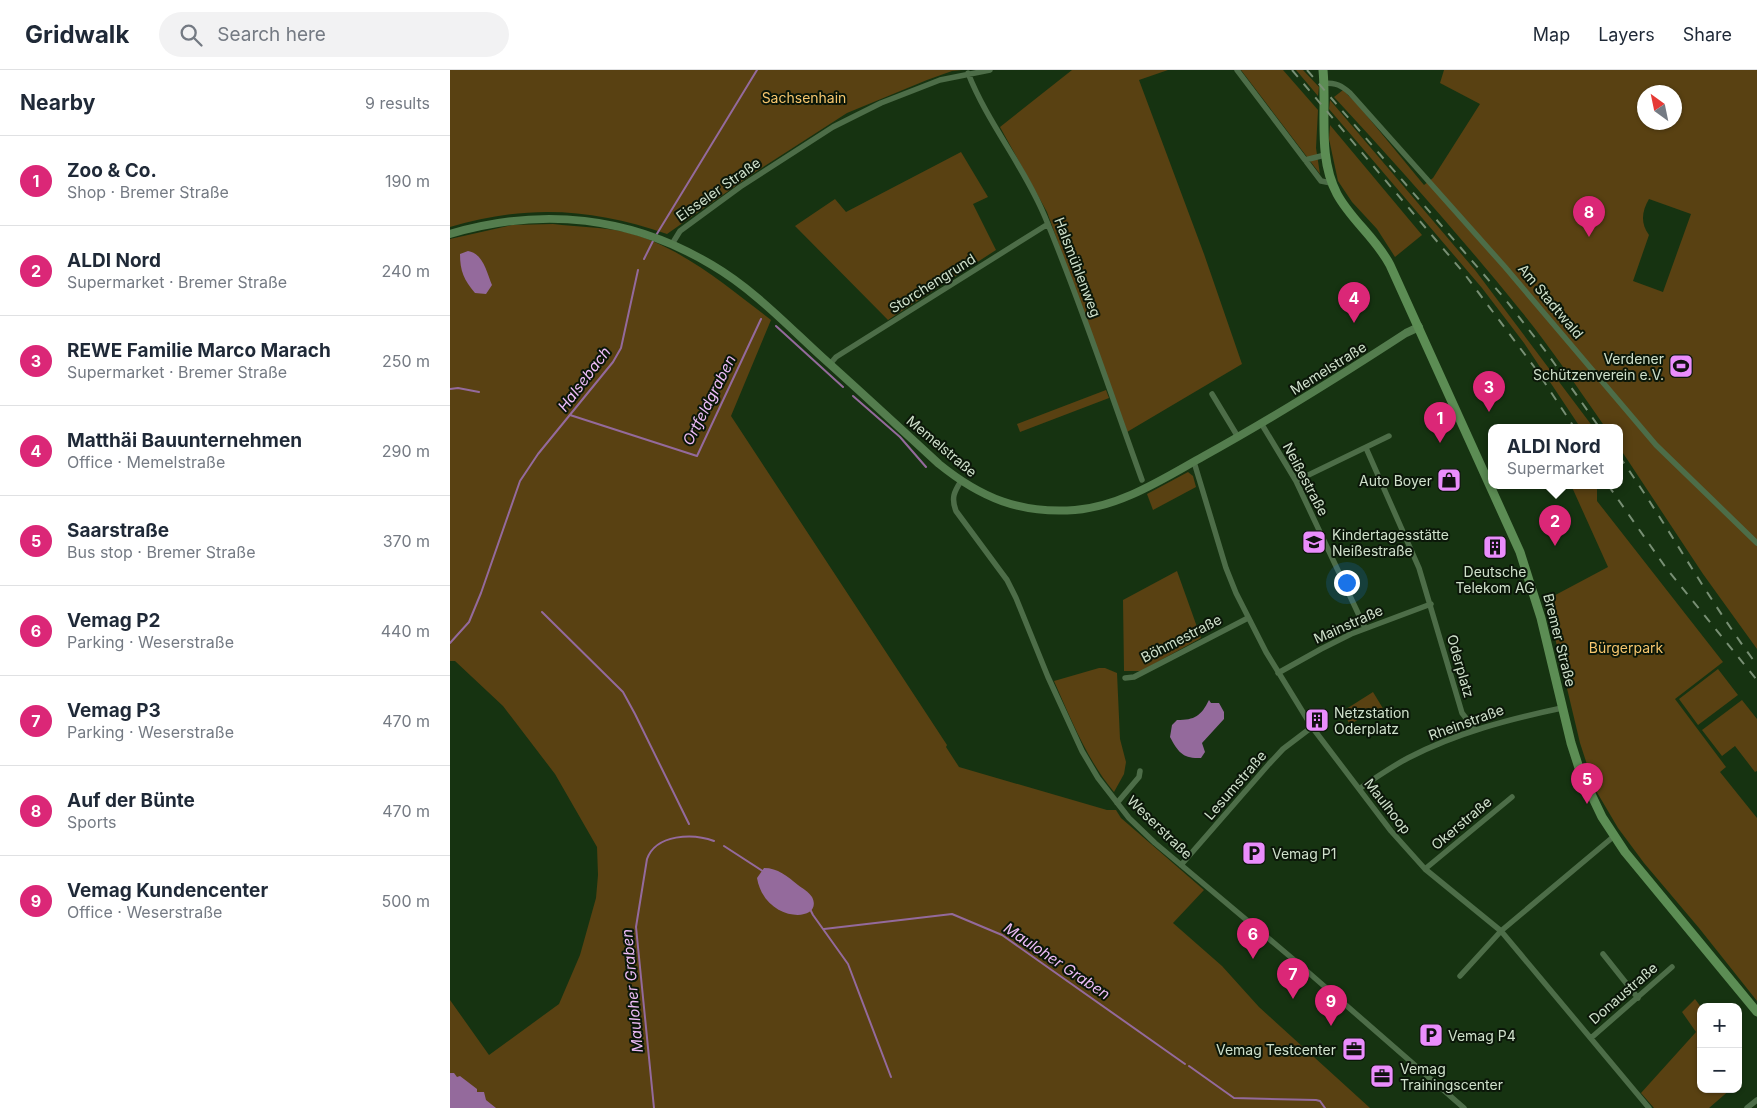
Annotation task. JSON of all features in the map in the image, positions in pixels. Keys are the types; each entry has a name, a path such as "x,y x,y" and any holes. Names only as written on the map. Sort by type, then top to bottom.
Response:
{"main road":[{"name":"Bremer Straße","path":"1323,70 1325,155 1332,183 1346,208 1384,254 1488,479"},
{"name":"Bremer Straße","path":"1493,489 1525,566 1541,618 1571,743 1580,771 1594,801 1614,836 1757,1012"}],"street":[{"name":"Eisseler Straße","path":"672,244 680,231 740,187 833,127 910,90 968,73 990,70"},
{"path":"1237,70 1321,181 1332,183"},
{"name":"Halsmühlenweg","path":"968,73 980,101 1033,192 1048,224 1142,480"},
{"name":"Am Stadtwald","path":"1324,83 1336,82 1350,93 1505,267 1656,445 1757,542"},
{"path":"1305,160 1325,155"},
{"path":"450,234 486,224 563,218 626,228 672,244"},
{"name":"Storchengrund","path":"830,364 836,357 1048,224"},
{"name":"Memelstraße","path":"672,244 712,265 743,287 961,482 986,495 1020,506 1044,510 1077,510 1129,496 1238,437 1406,333 1419,327"},
{"path":"1212,394 1238,437"},
{"name":"Neißestraße","path":"1261,423 1296,481 1365,628"},
{"path":"1296,481 1389,436"},
{"name":"Oderplatz","path":"1366,448 1419,568 1462,713 1475,730"},
{"name":"Maulhoop","path":"1194,462 1226,568 1248,618 1278,673 1312,727 1390,831 1425,869 1501,931 1649,1108"},
{"name":"Weserstraße","path":"961,482 954,494 953,502 956,511 1011,589 1048,677 1082,750 1098,778 1129,818 1464,1108"},
{"name":"Mainstraße","path":"1278,673 1321,649 1365,628 1431,604"},
{"name":"Böhmestraße","path":"1125,678 1134,677 1248,618"},
{"name":"Rheinstraße","path":"1358,789 1409,758 1475,730 1518,717 1562,708"},
{"name":"Lesumstraße","path":"1181,864 1283,749 1312,727"},
{"path":"1117,803 1139,777 1140,771"},
{"name":"Okerstraße","path":"1425,869 1512,797"},
{"path":"1460,976 1501,931 1614,836"},
{"path":"1602,954 1638,998"},
{"name":"Donaustraße","path":"1591,1038 1672,967"},
{"path":"1747,1108 1757,1100"}],"green space":[{"name":"Sachsenhain","path":"450,70 962,70 952,71 927,80 847,113 757,171 667,234 613,219 559,212 506,215 450,227"},
{"path":"1072,70 1168,70 1139,80 1204,254 1242,364 1127,432 1047,212 1000,127"},
{"path":"1241,70 1283,70 1318,110 1316,148 1320,174"},
{"path":"1296,70 1303,70 1319,87 1318,96"},
{"path":"1444,70 1757,70 1757,649 1703,574 1623,453 1623,424 1603,424 1543,339 1498,283 1429,202 1334,97 1343,90 1358,105 1424,185 1433,178 1480,104 1440,83","holes":["1649,199 1691,214 1663,292 1633,281 1649,235 1643,222 1645,208"]},
{"path":"1330,100 1475,270 1591,424 1578,424 1524,343 1482,288 1329,109"},
{"path":"1330,125 1422,235 1395,257 1377,229 1352,202 1338,181 1329,139"},
{"path":"961,152 988,197 973,204 996,250 888,320 795,226 835,199 846,212"},
{"path":"553,224 625,232 645,238 702,268 771,320 731,416 947,745 946,747 959,767 1107,810 1116,810 1121,818 1204,890 1173,923 1222,966 1259,1007 1370,1108 450,1108 450,1000 489,1055 559,1004 580,955 596,898 598,875 597,847 555,774 503,706 455,661 450,661 450,239 512,225"},
{"path":"1106,390 1109,398 1020,432 1017,424"},
{"path":"1188,472 1193,476 1196,487 1153,510 1147,494"},
{"name":"Bürgerpark","path":"1573,489 1597,489 1597,501 1723,662 1675,699 1726,767 1720,772 1757,818 1757,1001 1644,863 1618,828 1595,789 1580,743 1546,600 1608,567"},
{"path":"1177,571 1201,638 1141,671 1124,671 1123,600"},
{"path":"1105,668 1117,673 1120,739 1126,762 1124,774 1114,792 1104,780 1088,753 1054,681"},
{"path":"1718,669 1738,695 1698,725 1679,699"},
{"path":"1373,692 1387,715 1371,718 1363,716 1350,725 1343,711"},
{"path":"1742,700 1757,719 1757,771 1755,772 1735,746 1722,756 1702,730"},
{"path":"1695,999 1698,1003 1697,1093 1726,1093 1709,1108 1654,1108 1641,1093 1696,1032 1682,1012"}],"shaded area":[{"path":"468,251 481,259 486,269 492,285 486,294 475,293 463,275 460,254"},
{"path":"1209,700 1211,703 1219,703 1224,712 1224,719 1202,743 1205,752 1201,758 1185,756 1170,737 1172,725 1177,720 1197,716"},
{"path":"764,868 774,869 782,873 809,893 814,906 810,911 802,915 792,914 781,911 771,904 762,893 757,878"},
{"path":"450,1073 454,1073 457,1077 460,1076 477,1089 477,1092 484,1092 486,1100 496,1108 450,1108"}],"waterway":[{"name":"Halsebach","path":"655,237 757,70"},
{"name":"Halsebach","path":"644,259 653,241"},
{"name":"Halsebach","path":"450,643 469,622 520,481 538,454 613,362 621,348 638,270"},
{"name":"Ortfeldgraben","path":"570,415 697,456 761,319"},
{"name":"Ortfeldgraben","path":"776,326 843,387"},
{"path":"450,389 458,388 479,392"},
{"name":"Ortfeldgraben","path":"853,396 900,437 926,467"},
{"path":"542,612 623,692 689,824"},
{"name":"Mauloher Graben","path":"654,1108 636,927 647,859 658,845 667,840 696,837 714,841"},
{"name":"Mauloher Graben","path":"724,846 764,872"},
{"path":"810,909 848,964 891,1077"},
{"name":"Mauloher Graben","path":"824,929 952,914 1002,935 1185,1064"},
{"name":"Mauloher Graben","path":"1189,1066 1234,1098 1316,1100 1320,1101 1325,1108"}],"railway":[{"path":"1292,70 1463,272 1535,368 1572,424"},
{"path":"1307,70 1505,299 1547,353 1597,424"},
{"path":"1623,462 1721,614 1757,665"},
{"path":"1611,489 1666,568 1757,680"}],"place":[{"name":"Auf der Bünte","path":"1589,237"},
{"name":"Matthäi Bauunternehmen","path":"1354,323"},
{"name":"Verdener Schützenverein e.V.","path":"1681,366"},
{"name":"REWE Familie Marco Marach","path":"1489,412"},
{"name":"Zoo & Co.","path":"1440,443"},
{"name":"Auto Boyer","path":"1449,480"},
{"name":"Kindertagesstätte Neißestraße","path":"1314,542"},
{"name":"ALDI Nord","path":"1555,546"},
{"name":"Deutsche Telekom AG","path":"1495,547"},
{"name":"Netzstation Oderplatz","path":"1317,720"},
{"name":"Saarstraße","path":"1587,804"},
{"name":"Vemag P1","path":"1254,853"},
{"name":"Vemag P2","path":"1253,959"},
{"name":"Vemag P3","path":"1293,999"},
{"name":"Vemag Kundencenter","path":"1331,1026"},
{"name":"Vemag P4","path":"1431,1035"},
{"name":"Vemag Testcenter","path":"1354,1049"},
{"name":"Vemag Trainingscenter","path":"1382,1076"}]}
